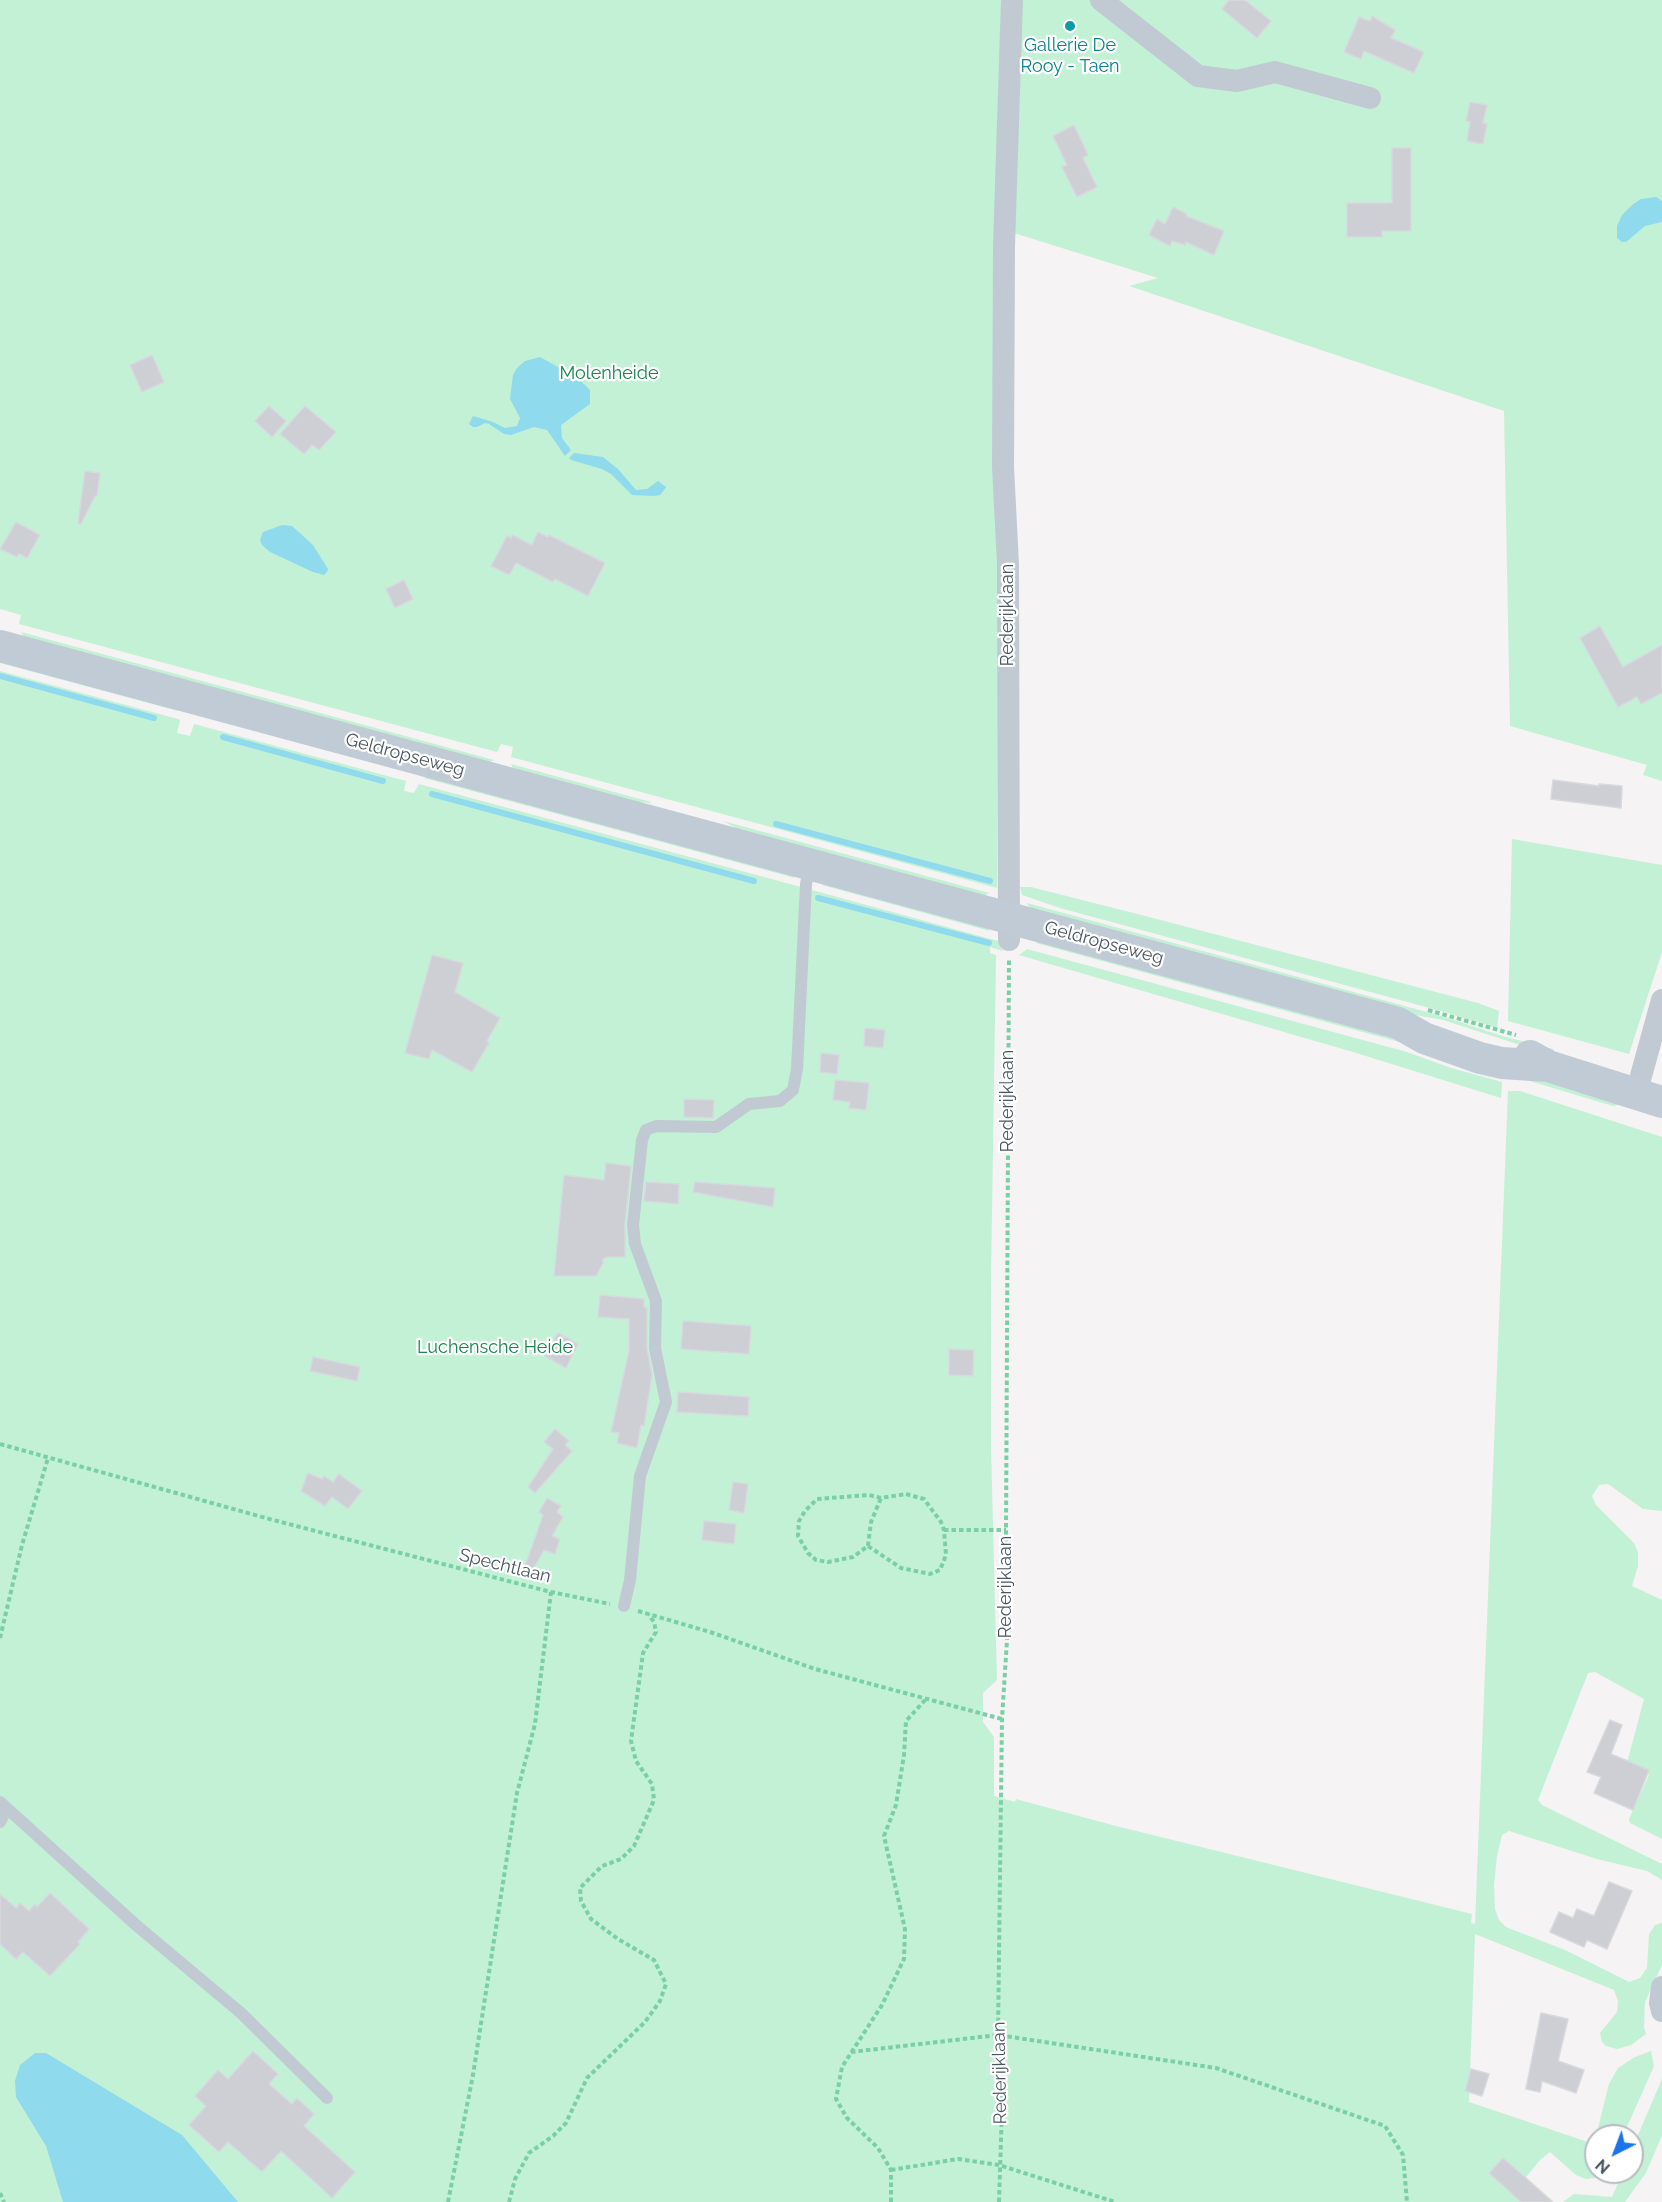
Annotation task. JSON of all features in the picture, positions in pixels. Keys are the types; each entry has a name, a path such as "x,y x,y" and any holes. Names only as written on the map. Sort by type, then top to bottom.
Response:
{"main road":[{"name":"Geldropseweg","path":"0,646 810,864 1009,929 1398,1023 1443,1024 1503,1054 1649,1098"}],"street":[{"name":"Rederijklaan","path":"1009,929 1008,564 1003,444 1004,246 1012,0"},
{"path":"1101,0 1198,76 1237,81 1275,72 1370,98"},
{"path":"1649,1098 1662,1000"},
{"path":"1662,1987 1660,2003 1662,2011"}],"lane":[{"path":"624,1606 630,1580 640,1476 666,1402 656,1348 656,1301 635,1244 633,1225 642,1140 646,1130 656,1126 716,1127 748,1104 780,1101 793,1090 797,1069 806,884 810,864"},
{"path":"0,1821 3,1805"},
{"path":"3,1805 136,1925 241,2013 327,2098"}],"path":[{"name":"Rederijklaan","path":"999,2202 1002,2109 998,2035 1002,1719 1008,1624 1006,1530 1009,929"},
{"name":"Spechtlaan","path":"0,1444 273,1520 551,1592 624,1606 710,1632 815,1669 1002,1719"},
{"path":"0,1638 22,1545 48,1458"},
{"path":"868,1546 901,1568 930,1574 940,1570 946,1556 942,1522 924,1499 906,1494 881,1498 869,1495 817,1499 805,1510 800,1521 798,1536 808,1553 816,1560 828,1562 853,1557 868,1546 871,1522 881,1498"},
{"path":"944,1530 1006,1530"},
{"path":"448,2202 473,2075 517,1793 535,1724 551,1592"},
{"path":"0,1615 6,1614"},
{"path":"509,2202 515,2179 529,2153 553,2136 566,2123 587,2078 645,2022 660,2001 666,1984 654,1960 618,1939 591,1919 581,1901 580,1887 602,1866 621,1859 634,1846 654,1800 652,1784 636,1761 631,1741 643,1653 656,1632 654,1622 648,1614"},
{"path":"891,2202 891,2170 878,2148 847,2118 836,2099 842,2067 882,2005 904,1959 905,1929 885,1836 896,1805 904,1755 906,1721 925,1700"},
{"path":"851,2052 998,2035 1216,2068 1385,2126 1403,2155 1407,2202"},
{"path":"891,2170 958,2159 999,2165 1115,2202"},
{"path":"0,2193 4,2202"}],"green space":[{"name":"Molenheide","path":"0,0 1662,0 1662,781 1643,775 1647,765 1510,726 1504,411 1129,286 1158,278 1001,229 997,888 511,757 513,747 501,744 497,752 19,624 21,615 0,609"},
{"path":"21,632 494,760 484,765 26,642"},
{"path":"0,656 174,703 178,711 0,663"},
{"name":"Luchensche Heide","path":"0,671 178,719 180,720 177,733 190,736 194,724 406,781 404,791 414,793 419,784 801,887 799,901 806,903 812,890 998,941 1003,951 990,947 990,953 996,955 991,1448 997,1680 983,1693 983,1722 994,1737 994,1796 1015,1802 1016,1799 1472,1914 1471,1923 1475,1924 1508,1091 1520,1091 1662,1137 1662,1511 1643,1509 1608,1484 1599,1485 1592,1496 1596,1505 1634,1543 1638,1552 1638,1566 1632,1586 1662,1600 1662,1839 1630,1823 1629,1819 1649,1775 1627,1763 1644,1699 1595,1672 1588,1673 1538,1800 1542,1805 1662,1864 1662,1880 1647,1871 1597,1859 1509,1831 1502,1835 1494,1885 1495,1909 1499,1920 1506,1927 1565,1950 1629,1982 1640,1978 1647,1968 1649,1934 1655,1925 1662,1923 1662,1965 1645,2002 1646,2034 1631,2045 1617,2049 1606,2046 1602,2042 1600,2033 1617,2012 1618,2001 1614,1990 1475,1934 1469,2102 1584,2141 1584,2178 1576,2175 1550,2152 1526,2177 1552,2202 0,2202"},
{"path":"511,764 651,803 616,801 516,774"},
{"path":"431,773 790,870 795,878 424,778"},
{"path":"723,821 989,893 979,899 756,839"},
{"path":"1512,839 1662,865 1662,952 1629,1054 1508,1021"},
{"path":"830,880 983,922 990,931 822,885"},
{"path":"1020,887 1031,887 1478,1003 1499,1011 1497,1028 1060,908 1022,895"},
{"path":"1027,903 1445,1017 1502,1036 1553,1049 1556,1055 1443,1020 1399,1012 1033,914"},
{"path":"1044,938 1527,1074 1623,1104 1613,1106 1403,1043 1036,943"},
{"path":"1027,949 1407,1052 1451,1068 1502,1082 1501,1098 1353,1052 1019,955"},
{"name":"Luchensche Heide","path":"1651,2051 1654,2066 1628,2124 1599,2124 1609,2084 1618,2068 1635,2057"},
{"path":"1662,2079 1662,2135 1644,2176 1644,2124"},
{"path":"1618,2184 1638,2184 1625,2202 1563,2202 1574,2194 1612,2197"}],"water":[{"path":"1656,197 1662,201 1662,222 1645,226 1626,242 1617,238 1617,226 1622,215 1641,199"},
{"path":"540,357 578,378 590,390 590,404 561,425 562,438 571,450 565,456 547,430 534,427 511,435 504,434 489,424 473,427 469,424 473,416 505,428 517,426 520,418 510,399 513,375 525,361"},
{"path":"574,453 603,457 618,469 636,490 647,489 658,481 666,487 660,495 632,495 611,474 571,460 569,458"},
{"path":"282,525 292,526 313,545 328,569 324,575 270,552 262,545 260,540 263,532"},
{"path":"35,2053 46,2053 182,2135 238,2202 63,2202 46,2146 16,2097 15,2081 20,2065"}],"building":[{"path":"1229,0 1245,0 1271,21 1257,38 1222,9"},
{"path":"1372,16 1395,30 1391,38 1424,52 1414,73 1364,51 1361,59 1344,52 1359,17 1370,21"},
{"path":"1470,102 1487,105 1483,123 1487,124 1483,144 1467,141 1470,122 1466,121"},
{"path":"1074,125 1088,155 1083,158 1097,187 1077,197 1062,167 1067,165 1053,136"},
{"path":"1392,148 1411,148 1411,231 1382,231 1382,237 1347,237 1347,203 1392,203"},
{"path":"1173,207 1187,214 1186,216 1224,231 1214,255 1186,242 1185,245 1172,241 1170,246 1149,235 1157,219 1165,224"},
{"path":"152,355 164,382 142,392 130,365"},
{"path":"269,406 286,421 272,437 255,421"},
{"path":"305,406 336,432 319,450 312,445 304,454 280,434"},
{"path":"85,471 100,473 97,496 81,524 78,523"},
{"path":"16,522 40,535 27,558 19,554 17,557 0,549"},
{"path":"538,532 548,537 549,535 605,563 588,596 555,579 553,582 516,563 510,574 491,566 507,536 511,538 512,535 532,545"},
{"path":"404,580 413,599 395,608 386,589"},
{"path":"1600,626 1623,667 1662,645 1662,693 1641,704 1637,697 1618,707 1580,638"},
{"path":"1553,780 1599,786 1599,784 1622,786 1621,808 1551,799"},
{"path":"432,955 463,963 455,992 500,1018 472,1072 432,1050 429,1059 405,1053"},
{"path":"865,1028 885,1030 883,1048 864,1046"},
{"path":"821,1053 839,1055 837,1074 820,1072"},
{"path":"835,1080 869,1083 866,1110 849,1108 850,1102 833,1100"},
{"path":"684,1099 714,1100 713,1118 684,1117"},
{"path":"606,1163 631,1166 625,1224 625,1257 603,1259 596,1276 554,1276 564,1175 604,1180"},
{"path":"646,1182 679,1184 678,1204 644,1201"},
{"path":"695,1182 775,1188 773,1207 693,1192"},
{"path":"600,1295 644,1299 644,1307 647,1308 647,1348 652,1375 644,1426 641,1425 637,1448 617,1443 619,1433 611,1432 629,1351 629,1319 598,1317"},
{"path":"683,1321 751,1326 749,1354 681,1349"},
{"path":"558,1333 578,1344 566,1368 545,1356"},
{"path":"949,1349 974,1350 973,1376 949,1375"},
{"path":"313,1357 360,1367 357,1381 310,1371"},
{"path":"678,1392 749,1397 748,1416 677,1412"},
{"path":"555,1429 569,1441 565,1445 572,1451 535,1493 528,1487 553,1449 544,1442"},
{"path":"308,1473 322,1479 324,1476 333,1482 339,1474 362,1491 348,1509 332,1497 325,1506 301,1491"},
{"path":"733,1482 748,1484 744,1513 729,1510"},
{"path":"547,1498 561,1506 557,1512 563,1517 552,1536 560,1539 555,1554 544,1550 531,1573 524,1569 543,1515 539,1512"},
{"path":"704,1521 736,1524 734,1544 702,1540"},
{"path":"1610,1720 1622,1725 1611,1754 1649,1770 1633,1810 1594,1793 1601,1777 1587,1772"},
{"path":"1609,1882 1632,1891 1607,1949 1587,1940 1584,1947 1550,1932 1559,1912 1573,1918 1577,1909 1594,1916"},
{"path":"50,1893 89,1929 78,1942 80,1944 50,1976 23,1952 16,1959 0,1944 0,1894 16,1908 20,1903 29,1911 35,1904 37,1907"},
{"path":"1541,2013 1568,2019 1558,2061 1584,2070 1576,2093 1542,2081 1540,2092 1526,2089"},
{"path":"253,2051 278,2074 269,2084 292,2104 297,2098 314,2114 304,2126 355,2172 332,2198 281,2151 262,2172 228,2142 219,2152 189,2125 206,2106 195,2096 218,2070 228,2079"},
{"path":"1471,2069 1489,2074 1482,2096 1465,2091"},
{"path":"1503,2158 1553,2202 1521,2202 1489,2173"}],"waterway":[{"path":"0,676 154,718"},
{"path":"223,737 383,781"},
{"path":"432,794 754,881"},
{"path":"776,824 990,881"},
{"path":"818,898 989,943"}],"place":[{"name":"Gallerie De Rooy - Taen","path":"1070,26"}]}
